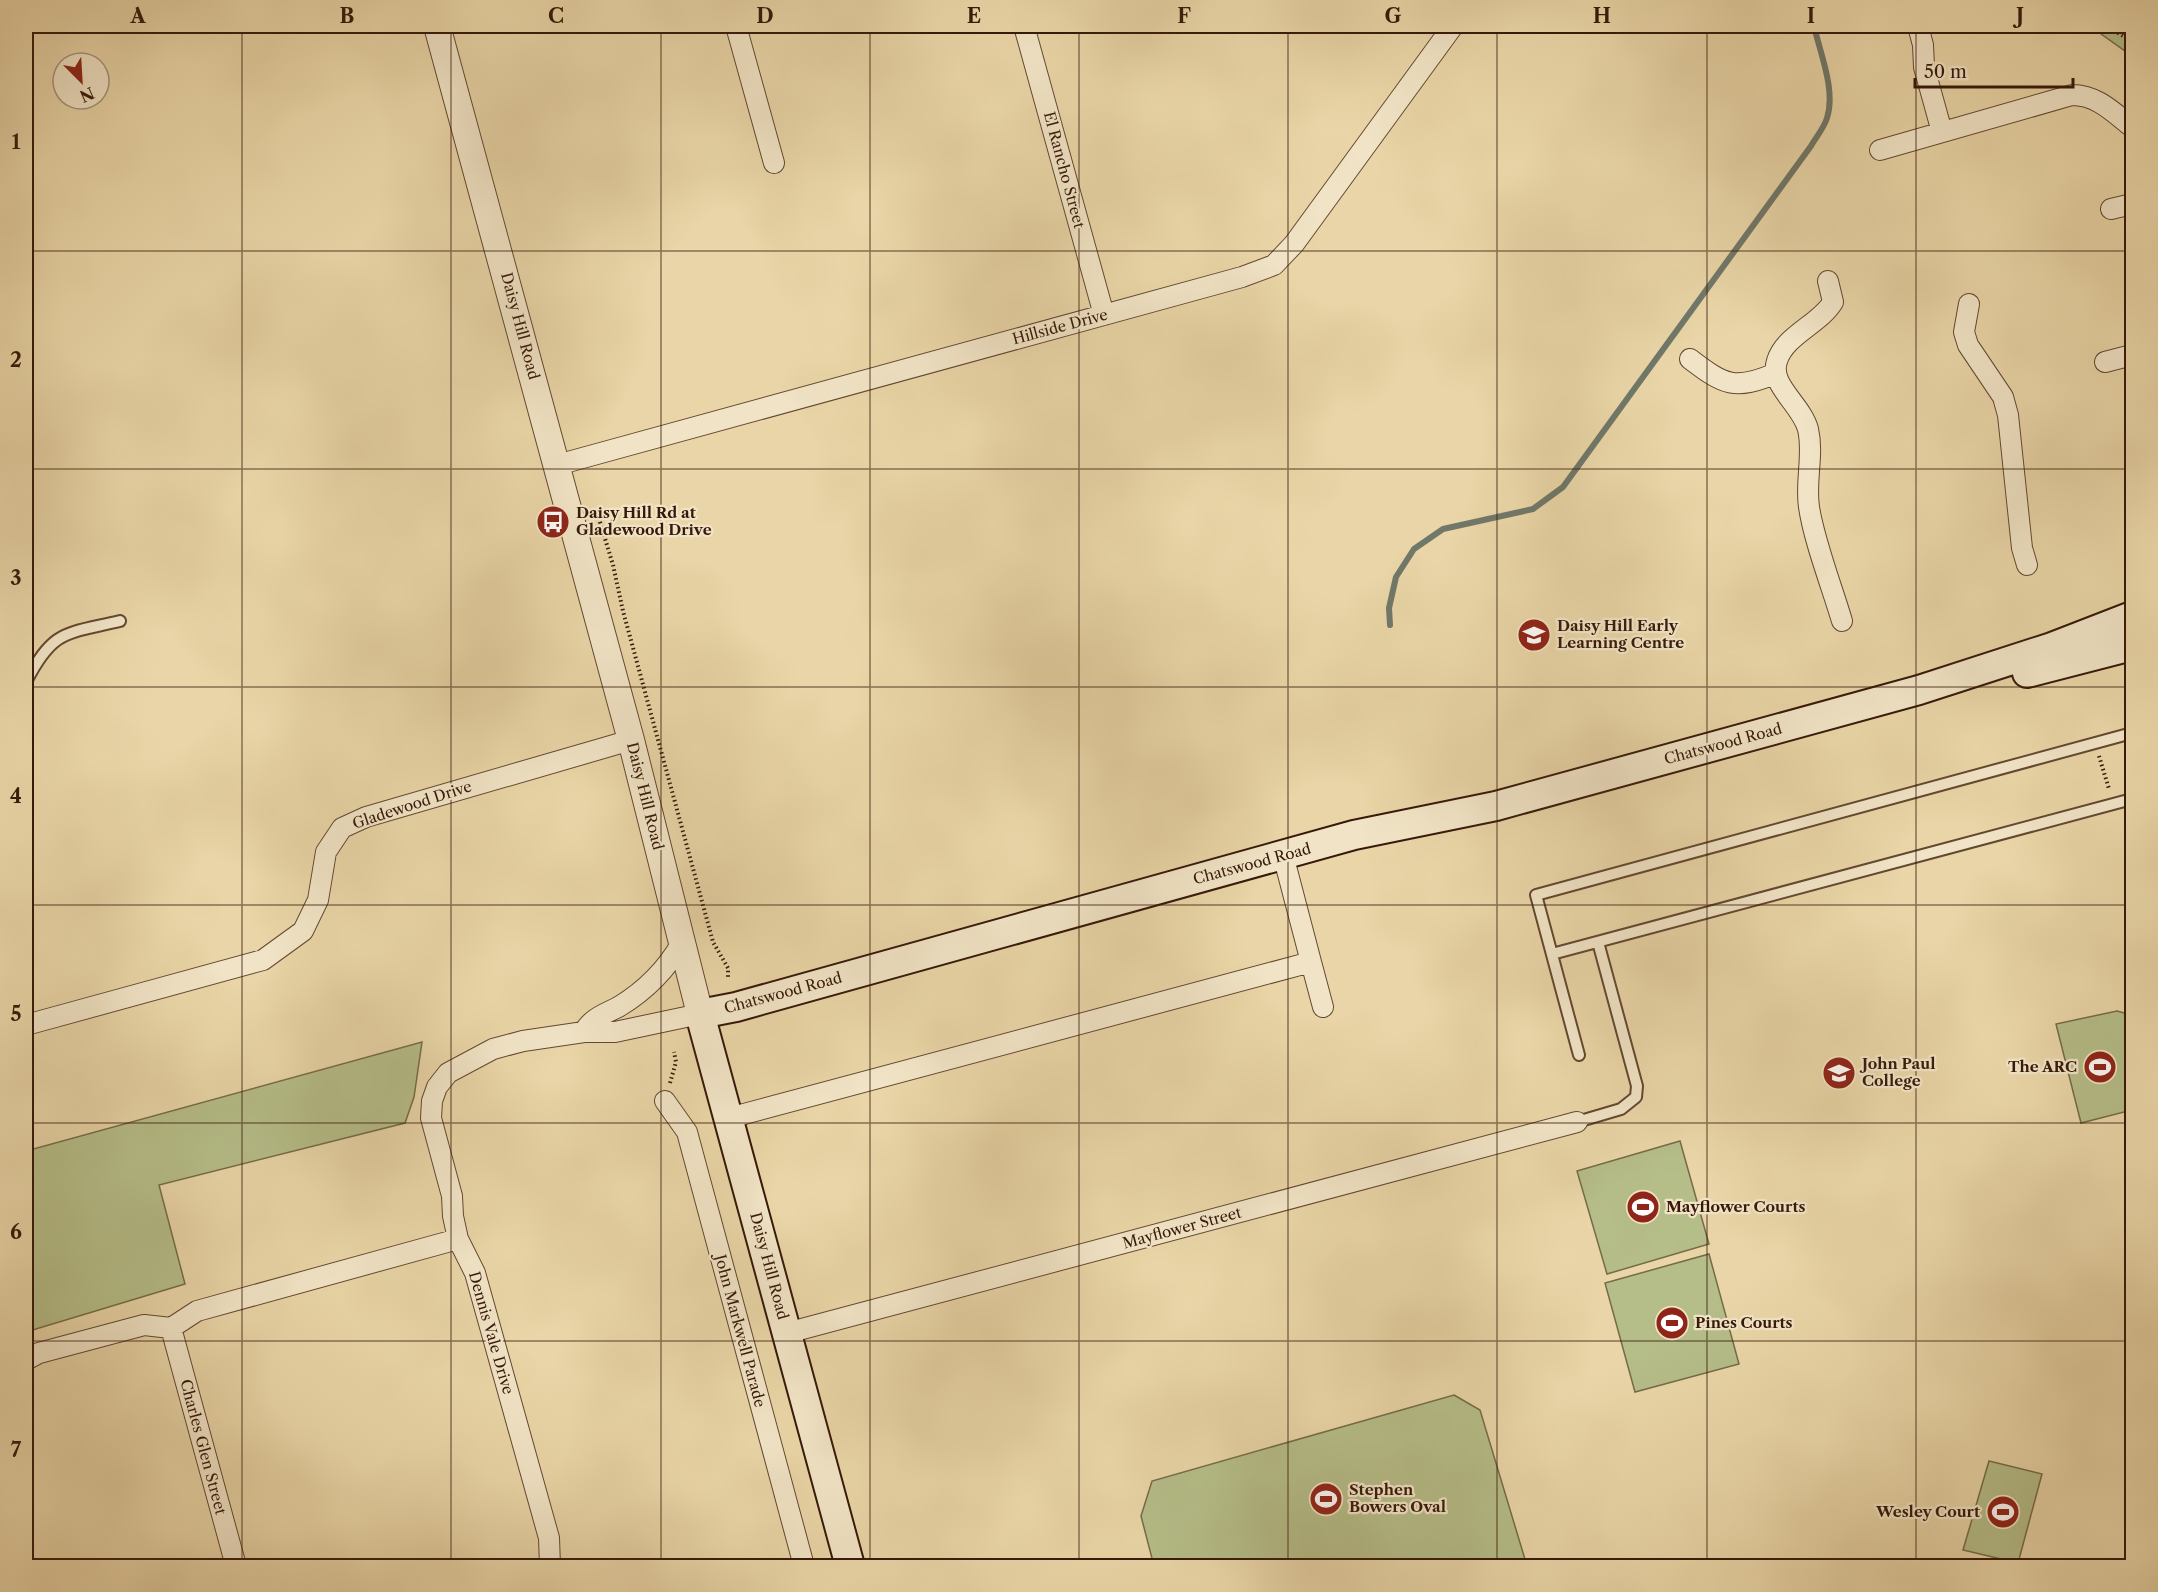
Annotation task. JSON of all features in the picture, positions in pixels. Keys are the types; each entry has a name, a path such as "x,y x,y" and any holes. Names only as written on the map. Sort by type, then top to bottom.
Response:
{"main road":[{"name":"Chatswood Road","path":"700,1014 736,1007 1354,836 1496,806 1919,690 2052,647 2133,616"},
{"name":"Chatswood Road","path":"1919,690 2026,673 2133,646"},
{"name":"Daisy Hill Road","path":"700,1014 850,1566"}],"street":[{"name":"Daisy Hill Road","path":"437,26 631,740 700,1014"},
{"path":"736,26 774,163"},
{"name":"El Rancho Street","path":"1024,26 1104,315"},
{"name":"Hillside Drive","path":"557,465 1242,277 1274,265 1294,244 1453,26"},
{"path":"1918,26 1923,45 1924,67 1942,132"},
{"path":"1880,150 2072,95 2086,95 2099,100 2133,127"},
{"path":"2111,209 2133,204"},
{"path":"1828,281 1833,302 1827,313 1786,346 1777,360 1776,373 1780,386 1798,406 1808,428 1809,506 1842,621"},
{"path":"1969,304 1964,332 1968,345 2003,397 2008,415 2022,548 2027,565"},
{"path":"2104,362 2133,355"},
{"path":"1690,359 1719,381 1736,385 1752,384 1776,373"},
{"name":"Gladewood Drive","path":"26,1025 263,960 303,931 318,900 326,852 342,828 366,817 631,740"},
{"path":"1283,855 1323,1007"},
{"path":"584,1032 590,1021 621,1005 666,970 681,944"},
{"path":"729,1118 1311,962"},
{"name":"Chatswood Road","path":"432,1101 437,1087 448,1073 493,1049 542,1037 584,1032 615,1032 700,1014"},
{"name":"Dennis Vale Drive","path":"432,1101 431,1118 452,1196 458,1239 475,1273 549,1538 550,1566"},
{"name":"John Markwell Parade","path":"665,1101 687,1132 804,1566"},
{"name":"Mayflower Street","path":"787,1333 1577,1122"},
{"path":"26,1360 39,1353 144,1325 171,1328 197,1311 458,1239"},
{"name":"Charles Glen Street","path":"171,1328 236,1566"}],"lane":[{"path":"26,682 41,653 62,635 120,621"},
{"path":"1579,1055 1536,895 2133,733"},
{"path":"1552,954 2133,799"},
{"path":"1577,1122 1621,1109 1636,1097 1637,1086 1598,942"}],"path":[{"path":"2106,26 2133,41"},
{"path":"596,509 613,565 623,611 713,942 728,968 728,976"},
{"path":"2096,743 2113,804"},
{"path":"665,1101 676,1062 674,1052"}],"green space":[{"path":"2090,26 2132,26 2132,56"},
{"name":"The ARC","path":"2117,1011 2132,1015 2132,1110 2081,1123 2056,1024"},
{"path":"422,1042 414,1097 405,1123 159,1185 185,1284 26,1332 26,1151"},
{"name":"Mayflower Courts","path":"1680,1141 1709,1244 1607,1274 1577,1171"},
{"name":"Pines Courts","path":"1709,1254 1739,1364 1635,1392 1605,1283"},
{"name":"Stephen Bowers Oval","path":"1454,1395 1480,1410 1527,1566 1154,1566 1141,1516 1152,1481"},
{"name":"Wesley Court","path":"1989,1461 2042,1474 2018,1563 1963,1550"}],"waterway":[{"path":"1390,625 1389,608 1396,577 1414,549 1443,529 1533,509 1563,487 1811,146 1826,122 1830,96 1814,26"}],"place":[{"name":"Daisy Hill Rd at Gladewood Drive","path":"553,522"},
{"name":"Daisy Hill Early Learning Centre","path":"1534,635"},
{"name":"The ARC","path":"2100,1067"},
{"name":"John Paul College","path":"1839,1073"},
{"name":"Mayflower Courts","path":"1643,1207"},
{"name":"Pines Courts","path":"1672,1323"},
{"name":"Stephen Bowers Oval","path":"1326,1499"},
{"name":"Wesley Court","path":"2003,1512"}]}
